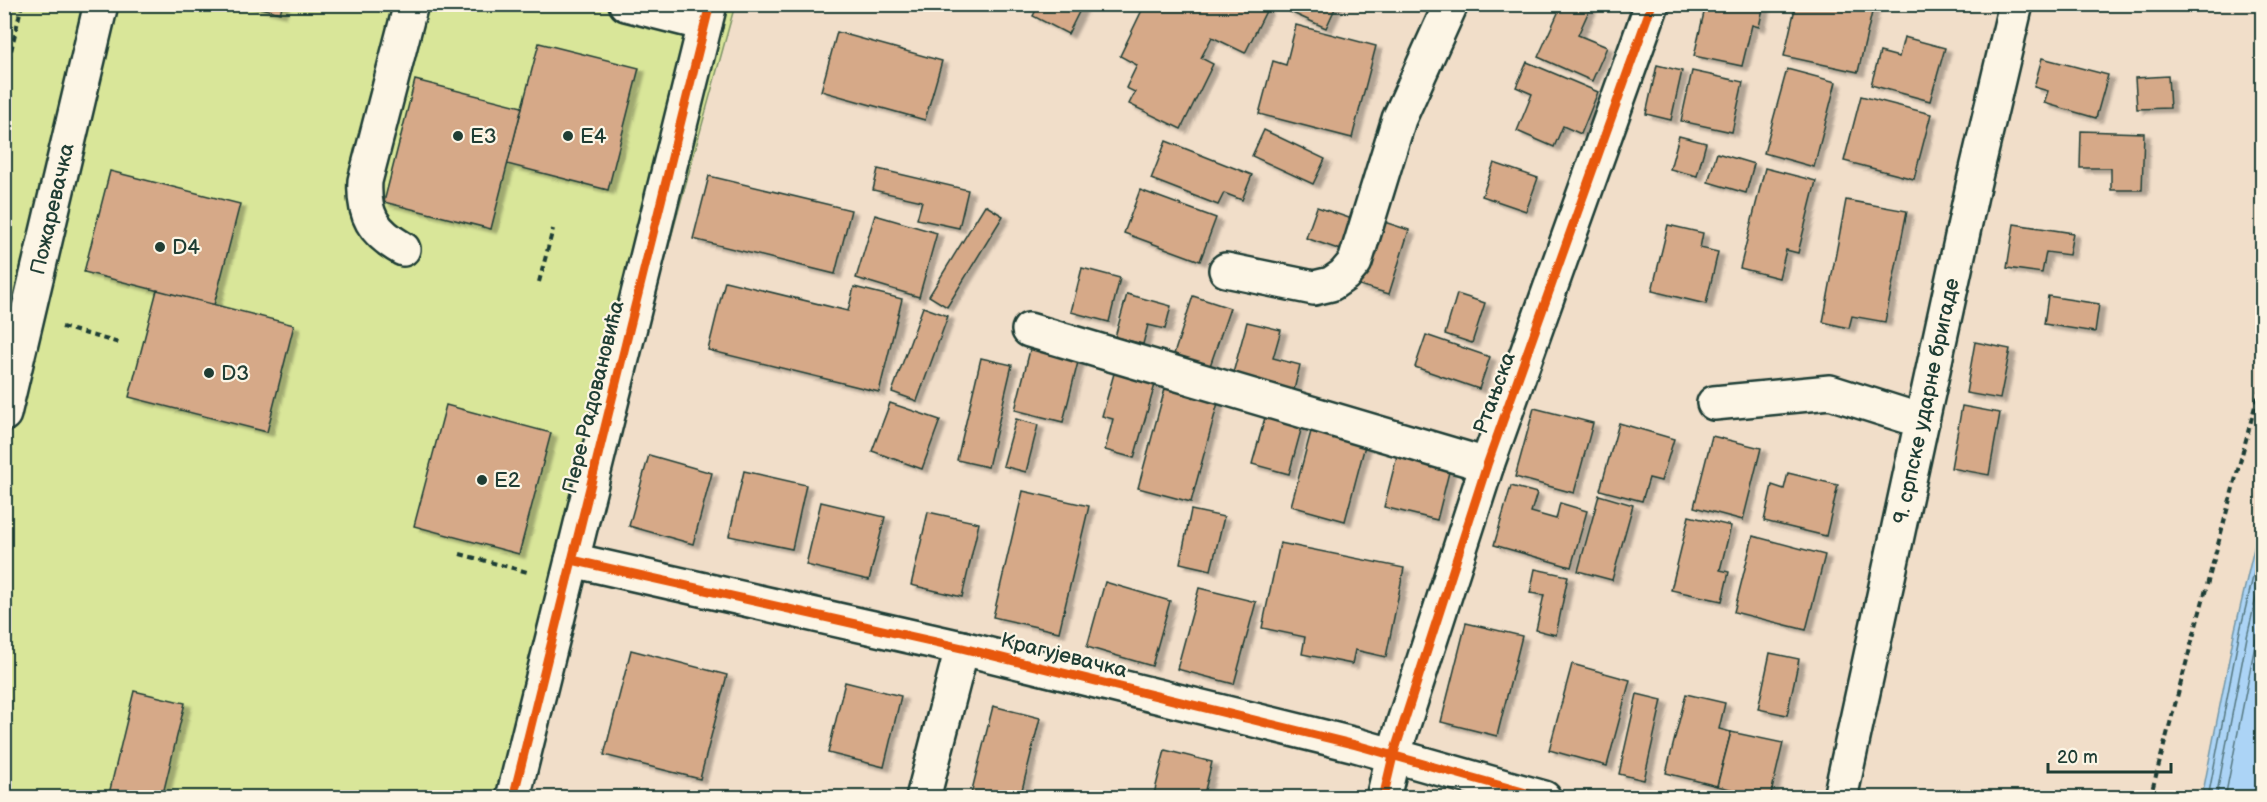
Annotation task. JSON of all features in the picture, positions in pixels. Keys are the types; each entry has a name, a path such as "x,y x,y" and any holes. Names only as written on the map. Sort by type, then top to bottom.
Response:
{"street":[{"name":"Пожаревачка","path":"4,414 100,4"},
{"path":"403,249 390,242 378,231 364,201 365,181 411,4"},
{"path":"626,4 708,14"},
{"path":"1226,270 1314,288 1331,284 1344,275 1355,262 1399,119 1451,4"},
{"name":"Ртањска","path":"1383,798 1393,756 1487,465 1652,4"},
{"name":"9. српске ударне бригаде","path":"1840,798 1970,197 2016,4"},
{"name":"Пере Радовановића","path":"513,798 708,14"},
{"path":"1029,330 1487,465"},
{"path":"1714,403 1830,392 1922,421"},
{"name":"Крагујевачка","path":"569,571 962,648 1393,756 1544,798"},
{"path":"923,798 962,648"}],"path":[{"path":"4,81 22,4"},
{"path":"539,282 553,229"},
{"path":"27,317 119,343"},
{"path":"2150,798 2262,380"},
{"path":"460,554 569,571"}],"green space":[{"path":"5,5 735,5 517,797 5,798"}],"water":[{"path":"2262,514 2262,797 2202,797 2234,634"}],"building":[{"path":"246,4 283,4 280,13"},
{"path":"1039,4 1083,4 1068,34 1033,16"},
{"path":"1145,4 1257,4 1267,9 1245,53 1212,37 1201,58 1213,64 1181,129 1129,104 1135,92 1126,88 1137,65 1120,56"},
{"path":"1291,4 1337,4 1326,28 1288,11"},
{"path":"1562,4 1592,4 1578,35 1607,47 1592,81 1538,57"},
{"path":"1706,4 1764,4 1759,27 1752,25 1742,66 1694,56"},
{"path":"1796,4 1874,4 1858,72 1784,56"},
{"path":"1296,25 1376,46 1352,138 1259,114 1273,61 1286,65"},
{"path":"837,32 942,61 925,120 821,91"},
{"path":"1904,37 1945,48 1930,101 1871,85 1880,52 1899,57"},
{"name":"E4","path":"539,43 639,68 608,190 507,164"},
{"path":"2042,58 2108,75 2096,118 2044,103 2048,91 2034,87"},
{"path":"1527,62 1598,92 1581,134 1563,126 1554,147 1517,131 1532,94 1516,87"},
{"path":"1657,65 1682,71 1671,120 1646,114"},
{"path":"1787,69 1836,82 1814,167 1764,153"},
{"path":"1692,71 1743,82 1732,132 1681,121"},
{"path":"2168,76 2170,108 2137,109 2135,78"},
{"name":"E3","path":"415,80 522,107 491,229 384,202"},
{"path":"1861,96 1931,114 1914,179 1844,161"},
{"path":"1264,130 1325,159 1313,184 1252,156"},
{"path":"2081,131 2144,133 2142,190 2111,190 2111,168 2080,168"},
{"path":"1679,136 1706,143 1697,176 1670,169"},
{"path":"1166,141 1252,175 1242,200 1224,193 1218,205 1151,179"},
{"path":"1717,153 1754,164 1746,193 1708,182"},
{"path":"1494,163 1538,178 1526,211 1482,196"},
{"path":"1765,168 1816,181 1798,253 1786,250 1779,278 1740,268"},
{"path":"878,169 968,190 959,228 917,219 922,201 873,190"},
{"name":"D4","path":"110,171 240,204 214,305 84,272"},
{"path":"709,176 851,210 835,274 693,239"},
{"path":"1140,190 1216,218 1200,261 1124,233"},
{"path":"1846,200 1907,211 1885,322 1852,316 1849,328 1823,322"},
{"path":"985,205 1003,216 947,307 929,296"},
{"path":"1317,207 1352,219 1341,250 1306,238"},
{"path":"875,215 937,233 919,297 856,278"},
{"path":"1375,219 1409,230 1389,294 1356,284"},
{"path":"2014,224 2073,233 2069,255 2046,252 2042,273 2007,268"},
{"path":"1668,225 1703,233 1700,248 1718,252 1706,304 1652,291"},
{"path":"1082,268 1120,278 1109,322 1071,312"},
{"path":"725,281 848,311 854,287 902,299 879,392 708,350"},
{"name":"D3","path":"157,290 294,325 267,432 129,397"},
{"path":"1127,294 1171,306 1165,329 1148,325 1143,344 1115,337"},
{"path":"1457,294 1485,303 1472,343 1445,334"},
{"path":"1193,296 1230,308 1210,366 1174,354"},
{"path":"2048,296 2099,304 2095,332 2044,324"},
{"path":"923,307 948,316 917,401 892,392"},
{"path":"1247,322 1281,330 1273,358 1300,365 1294,390 1233,373"},
{"path":"1426,335 1490,357 1479,389 1415,367"},
{"path":"1975,342 2010,349 2000,399 1966,393"},
{"path":"1031,346 1079,358 1063,422 1015,410"},
{"path":"981,358 1012,365 988,467 957,460"},
{"path":"1115,370 1156,381 1134,458 1105,450 1113,419 1102,416"},
{"path":"1166,385 1219,399 1191,502 1138,488"},
{"path":"890,403 940,420 922,469 872,451"},
{"name":"E2","path":"446,405 551,433 519,554 414,526"},
{"path":"1962,406 2000,413 1989,475 1951,468"},
{"path":"1534,408 1593,423 1574,493 1515,477"},
{"path":"1266,414 1303,423 1289,474 1252,464"},
{"path":"1016,419 1038,425 1026,472 1003,466"},
{"path":"1619,423 1674,439 1661,481 1649,478 1642,501 1600,490"},
{"path":"1313,424 1367,438 1345,521 1291,506"},
{"path":"1712,436 1761,448 1743,520 1694,507"},
{"path":"1398,452 1451,464 1437,520 1384,507"},
{"path":"649,455 712,473 693,544 629,526"},
{"path":"744,471 806,485 792,549 729,536"},
{"path":"1788,473 1838,485 1826,536 1764,521 1772,485 1784,489"},
{"path":"1511,486 1537,493 1531,512 1556,519 1560,503 1587,511 1571,567 1494,545"},
{"path":"1023,491 1089,506 1059,632 993,617"},
{"path":"1599,495 1633,505 1612,580 1578,571"},
{"path":"821,502 885,517 869,580 806,565"},
{"path":"1191,510 1224,517 1211,570 1180,563"},
{"path":"928,512 979,523 962,597 911,585"},
{"path":"1689,516 1731,526 1720,570 1729,572 1722,601 1671,590"},
{"path":"1753,536 1825,555 1806,630 1734,612"},
{"path":"1280,543 1404,568 1386,657 1355,650 1352,664 1302,654 1305,637 1262,628"},
{"path":"1535,569 1568,576 1556,635 1536,630 1544,595 1530,593"},
{"path":"1105,582 1170,601 1152,666 1087,647"},
{"path":"1199,588 1256,602 1234,684 1177,669"},
{"path":"1466,623 1522,636 1497,736 1441,722"},
{"path":"631,650 727,675 700,779 604,755"},
{"path":"1770,653 1799,659 1787,715 1758,709"},
{"path":"1572,664 1630,680 1607,766 1549,750"},
{"path":"845,682 901,696 884,767 828,753"},
{"path":"134,691 185,703 162,798 108,798"},
{"path":"1637,694 1662,700 1644,780 1619,774"},
{"path":"1686,694 1725,703 1719,729 1731,732 1717,786 1666,773"},
{"path":"993,706 1040,718 1020,798 970,798"},
{"path":"1731,732 1783,743 1770,798 1717,786"},
{"path":"1165,750 1212,762 1203,798 1153,798"}],"cycle path":[{"path":"513,798 710,4"},
{"path":"1383,798 1393,756 1487,465 1652,4"},
{"path":"572,560 962,648 1356,745 1544,798"}],"place":[{"name":"E3","path":"458,136"},
{"name":"E4","path":"568,136"},
{"name":"D4","path":"160,247"},
{"name":"D3","path":"209,373"},
{"name":"E2","path":"482,480"}]}
